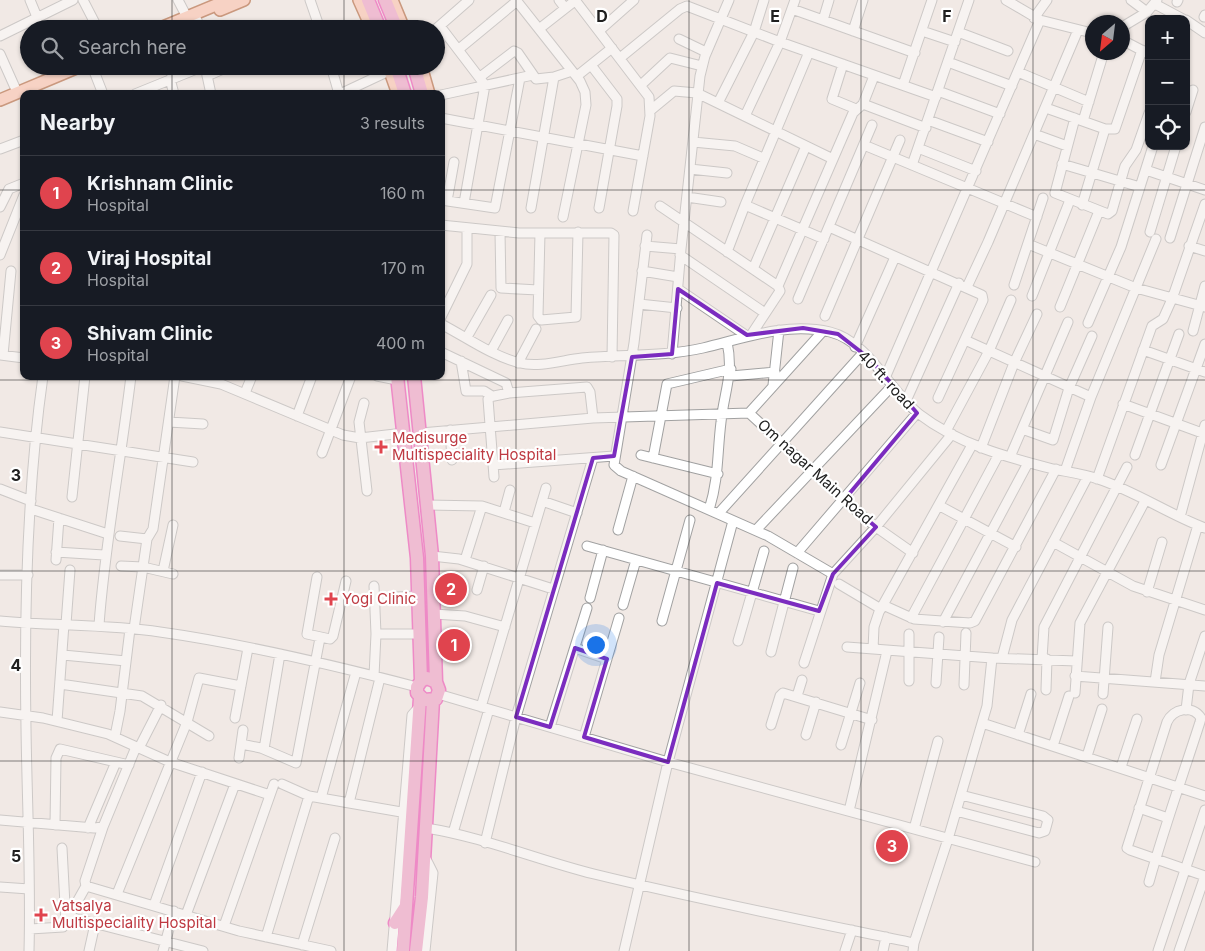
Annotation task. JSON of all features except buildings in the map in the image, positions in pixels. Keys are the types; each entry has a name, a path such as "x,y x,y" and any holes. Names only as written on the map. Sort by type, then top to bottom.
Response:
{"highway":[{"path":"368,0 376,20"},
{"path":"385,0 394,20"},
{"path":"395,75 403,90"},
{"path":"417,75 421,90"},
{"path":"397,380 417,558 419,693 407,813 407,904 411,937 416,951"},
{"path":"404,951 411,937 424,855 436,692 432,556 414,380"},
{"path":"419,693 427,678 436,692"},
{"path":"419,693 429,702 436,692"},
{"path":"394,923 407,904"}],"main road":[{"path":"196,20 228,0"},
{"path":"198,20 244,0"},
{"path":"359,0 368,20"},
{"path":"392,0 400,20"},
{"path":"0,100 47,75"},
{"path":"0,94 57,75"},
{"path":"393,75 397,90"},
{"path":"424,75 428,90"}],"street":[{"path":"30,0 37,17"},
{"path":"31,20 73,0"},
{"path":"83,0 93,20"},
{"path":"178,0 192,20"},
{"path":"310,0 316,20"},
{"path":"445,21 469,0"},
{"path":"559,0 565,8"},
{"path":"539,29 576,0 649,97 651,110 633,212"},
{"path":"599,31 634,0"},
{"path":"672,354 680,252 697,93 706,52 729,0"},
{"path":"718,103 754,32 764,0"},
{"path":"823,20 829,0"},
{"path":"853,31 863,0"},
{"path":"903,85 932,0"},
{"path":"912,165 969,0"},
{"path":"1007,0 1037,19 1085,32"},
{"path":"885,378 976,172 1018,72 1037,19 1047,0"},
{"path":"1131,0 1147,12"},
{"path":"459,49 517,1 584,86 586,98 563,217"},
{"path":"1130,22 1147,12 1156,2 1177,15"},
{"path":"745,116 780,42 794,4 823,20 914,53"},
{"path":"620,58 683,7 690,7 874,76 1000,114"},
{"path":"1190,23 1205,33"},
{"path":"0,36 20,26"},
{"path":"906,402 1005,204 1078,30"},
{"path":"922,31 955,42"},
{"path":"958,32 1008,51"},
{"path":"445,34 459,49 482,81 478,124 464,203"},
{"path":"679,39 706,52"},
{"path":"1046,108 1112,130 1116,126 1145,52 1130,44"},
{"path":"482,81 514,51 518,52 536,79 574,73 591,64 612,48"},
{"path":"727,252 763,158 809,52"},
{"path":"0,54 16,90"},
{"path":"641,85 670,58 702,66"},
{"path":"1102,60 1089,102 1067,146 1054,193 1099,211 1111,213 1127,161 1136,150 1145,125"},
{"path":"948,62 1012,86"},
{"path":"591,64 617,99 598,208"},
{"path":"843,64 832,99 988,142"},
{"path":"1018,72 1089,102"},
{"path":"96,75 102,90"},
{"path":"144,90 184,75"},
{"path":"206,75 210,90"},
{"path":"334,75 339,90"},
{"path":"348,90 377,75"},
{"path":"445,94 482,81 533,75"},
{"path":"778,286 833,159 874,76"},
{"path":"531,208 554,77"},
{"path":"445,200 496,208 520,78"},
{"path":"170,79 173,90"},
{"path":"1190,96 1193,90"},
{"path":"651,110 674,91 697,93 833,159"},
{"path":"445,119 643,156"},
{"path":"798,299 872,125"},
{"path":"1170,238 1205,127"},
{"path":"1082,205 1105,129"},
{"path":"1034,134 1067,146"},
{"path":"825,316 900,140"},
{"path":"0,149 20,142"},
{"path":"692,142 735,146 763,158"},
{"path":"864,145 1037,217"},
{"path":"753,269 806,146"},
{"path":"918,148 976,172"},
{"path":"1088,322 1121,247 1153,150"},
{"path":"1150,232 1175,150"},
{"path":"445,196 454,162"},
{"path":"1062,164 1140,187"},
{"path":"690,169 727,173"},
{"path":"1146,170 1205,190"},
{"path":"0,207 9,189 20,185"},
{"path":"686,197 721,202"},
{"path":"1014,285 1043,198"},
{"path":"1032,296 1070,200"},
{"path":"1002,658 1012,620 1053,542 1092,477 1123,404 1152,326 1163,319 1172,299 1205,204"},
{"path":"0,255 20,205"},
{"path":"745,205 824,239"},
{"path":"660,206 778,286 780,291 749,335 678,289"},
{"path":"1060,308 1099,211"},
{"path":"445,225 500,232 611,233 614,236 612,356"},
{"path":"829,227 963,285 983,298 938,398"},
{"path":"445,308 467,264 466,228"},
{"path":"500,232 501,288 538,290"},
{"path":"540,233 539,319 576,317 578,232"},
{"path":"646,234 632,357 614,465 633,476 756,530 833,574"},
{"path":"1066,472 1091,397 1156,240"},
{"path":"1028,244 1136,288 1202,306"},
{"path":"645,246 680,252 765,313"},
{"path":"1189,246 1205,251"},
{"path":"856,347 895,257"},
{"path":"0,365 11,271"},
{"path":"642,272 678,277"},
{"path":"1193,331 1202,306 1205,286"},
{"path":"467,337 491,295"},
{"path":"804,664 833,574 876,527 949,433 989,351 1011,300"},
{"path":"639,304 676,308"},
{"path":"874,649 874,627 882,607 977,446 1037,314"},
{"path":"491,351 508,320"},
{"path":"1010,457 1043,376 1068,322"},
{"name":"40 ft. road","path":"445,326 491,351 518,363 529,364 612,356 632,357 672,354 727,342 749,335 779,330 804,328 838,334 863,353 918,413 949,433 999,454 1028,463 1092,477 1117,486 1180,518 1201,526"},
{"path":"518,363 536,329"},
{"path":"773,386 779,330"},
{"path":"748,413 823,331"},
{"path":"1135,455 1179,334"},
{"path":"1022,429 1053,440 1069,388 1092,336"},
{"path":"965,340 1091,397"},
{"path":"713,512 718,474 722,413 731,373 727,342"},
{"path":"1161,465 1176,423 1200,370 1205,344"},
{"path":"1143,350 1200,370"},
{"path":"713,512 781,443 863,353"},
{"path":"445,354 506,383 510,393"},
{"path":"1,355 20,357"},
{"path":"461,361 466,391 484,391 492,396"},
{"path":"653,458 668,383 731,373 776,372"},
{"path":"29,951 26,715 28,575 34,438 41,380"},
{"path":"72,497 85,380"},
{"path":"98,625 104,555 122,451 131,380"},
{"path":"115,736 147,539 153,529 174,380"},
{"path":"206,380 221,384 330,431 360,438 404,433"},
{"path":"245,394 250,380"},
{"path":"297,416 310,380"},
{"path":"322,453 349,380"},
{"path":"756,530 892,386"},
{"path":"494,477 488,399 492,396 587,387 590,392 593,418"},
{"path":"364,404 359,422 367,491"},
{"path":"1123,404 1204,431 1180,518"},
{"name":"Om nagar Main Road","path":"621,418 748,413 844,500 876,527 913,553"},
{"path":"797,553 918,413"},
{"path":"420,433 593,418 621,418"},
{"path":"169,422 203,424"},
{"path":"450,430 452,460"},
{"path":"0,432 193,462"},
{"path":"911,618 999,454"},
{"path":"641,455 718,474"},
{"path":"493,465 614,456"},
{"path":"485,843 516,717 593,458"},
{"path":"943,622 1028,463"},
{"path":"1046,690 1043,630 1127,467"},
{"path":"839,584 882,607 911,618 970,623 976,620 1056,469"},
{"path":"618,530 633,476"},
{"path":"453,833 505,627 546,488"},
{"path":"0,489 59,518 108,534"},
{"path":"504,512 510,490"},
{"path":"542,501 577,513"},
{"path":"1053,746 1072,695 1080,623 1145,501"},
{"path":"427,505 482,506 536,523"},
{"path":"465,560 482,506"},
{"path":"940,506 1016,547"},
{"path":"59,518 56,556 104,555"},
{"path":"662,621 690,520"},
{"path":"624,951 641,885 668,762 733,521"},
{"path":"163,572 173,525"},
{"path":"1155,682 1159,655 1174,601 1201,526"},
{"path":"120,536 147,539"},
{"path":"1053,542 1106,573 1146,592 1205,610"},
{"path":"1146,592 1162,542"},
{"path":"588,546 820,611"},
{"path":"590,598 604,550"},
{"path":"738,641 764,551"},
{"path":"432,556 465,560 553,589"},
{"path":"623,605 636,560"},
{"path":"121,566 143,567 173,574"},
{"path":"477,590 484,566"},
{"path":"771,652 792,568"},
{"path":"56,721 70,570"},
{"path":"0,575 28,575"},
{"path":"317,577 306,631 309,635 320,638 332,638 346,581"},
{"path":"349,803 377,677 374,586"},
{"path":"374,598 418,596"},
{"path":"550,727 587,608"},
{"path":"434,614 465,616 505,627"},
{"path":"584,737 619,618"},
{"path":"0,621 98,625 248,648 377,677 419,693"},
{"path":"1103,694 1108,627"},
{"path":"964,685 966,633"},
{"path":"376,634 418,634"},
{"path":"909,634 909,681"},
{"path":"1186,710 1189,684 1205,636"},
{"path":"936,683 939,637"},
{"path":"241,744 264,749 296,762 320,638"},
{"path":"847,647 965,657 1076,661"},
{"path":"235,718 248,648"},
{"path":"575,648 608,659"},
{"path":"849,811 887,651"},
{"path":"264,749 280,654"},
{"path":"62,655 126,661"},
{"path":"426,828 453,833 549,862 641,885 886,937 914,947 982,724 990,692 992,658"},
{"path":"321,798 356,672"},
{"path":"1075,676 1104,680 1205,686"},
{"path":"117,894 187,722 199,678 241,686"},
{"path":"797,696 802,680"},
{"path":"842,745 860,683"},
{"path":"60,684 142,696 161,705 209,736"},
{"path":"436,692 668,762 1035,862"},
{"path":"771,725 780,696 783,693 872,720"},
{"path":"1018,735 1031,694"},
{"path":"806,736 816,702"},
{"path":"30,928 62,927 68,921 86,886 85,881 103,827 129,765 161,705"},
{"path":"1086,756 1102,708"},
{"path":"1149,882 1156,859 1168,818 1200,722 1199,715 1186,710 1176,711 1170,718 1127,848 1156,859 1186,870 1205,876 1179,951"},
{"path":"0,712 56,721 115,736 170,762 270,795"},
{"path":"1121,767 1136,719"},
{"path":"982,724 1150,776 1205,796"},
{"path":"239,758 242,730"},
{"path":"914,829 938,741"},
{"path":"55,825 56,758 60,749 129,765"},
{"path":"88,828 116,762"},
{"path":"154,905 202,772"},
{"path":"186,915 235,784"},
{"path":"224,926 270,795 278,784 309,796 407,813 392,951"},
{"path":"956,811 1040,833 1045,831 1048,820 1043,816 961,795"},
{"path":"266,937 309,796"},
{"path":"1139,808 1168,818"},
{"path":"1158,951 1205,810"},
{"path":"0,820 88,828 103,827"},
{"path":"302,945 335,838"},
{"path":"62,848 68,921"},
{"path":"424,855 432,874 425,951"},
{"path":"86,886 224,926 331,951"},
{"path":"0,887 29,889"},
{"path":"163,951 174,911"},
{"path":"68,921 95,924 204,951"},
{"path":"89,951 95,924"},
{"path":"845,951 852,930"},
{"path":"883,951 886,937"}],"highlighted area":[{"path":"678,289 747,335 803,328 838,334 870,359 917,413 844,500 876,527 833,574 819,611 717,583 668,762 584,737 607,659 575,648 550,727 516,717 593,458 614,456 632,357 672,354"}],"place":[{"name":"Medisurge Multispeciality Hospital","path":"381,447"},
{"name":"Viraj Hospital","path":"451,589"},
{"name":"Yogi Clinic","path":"331,599"},
{"name":"Krishnam Clinic","path":"454,645"},
{"name":"Shivam Clinic","path":"892,846"},
{"name":"Vatsalya Multispeciality Hospital","path":"41,915"}]}
